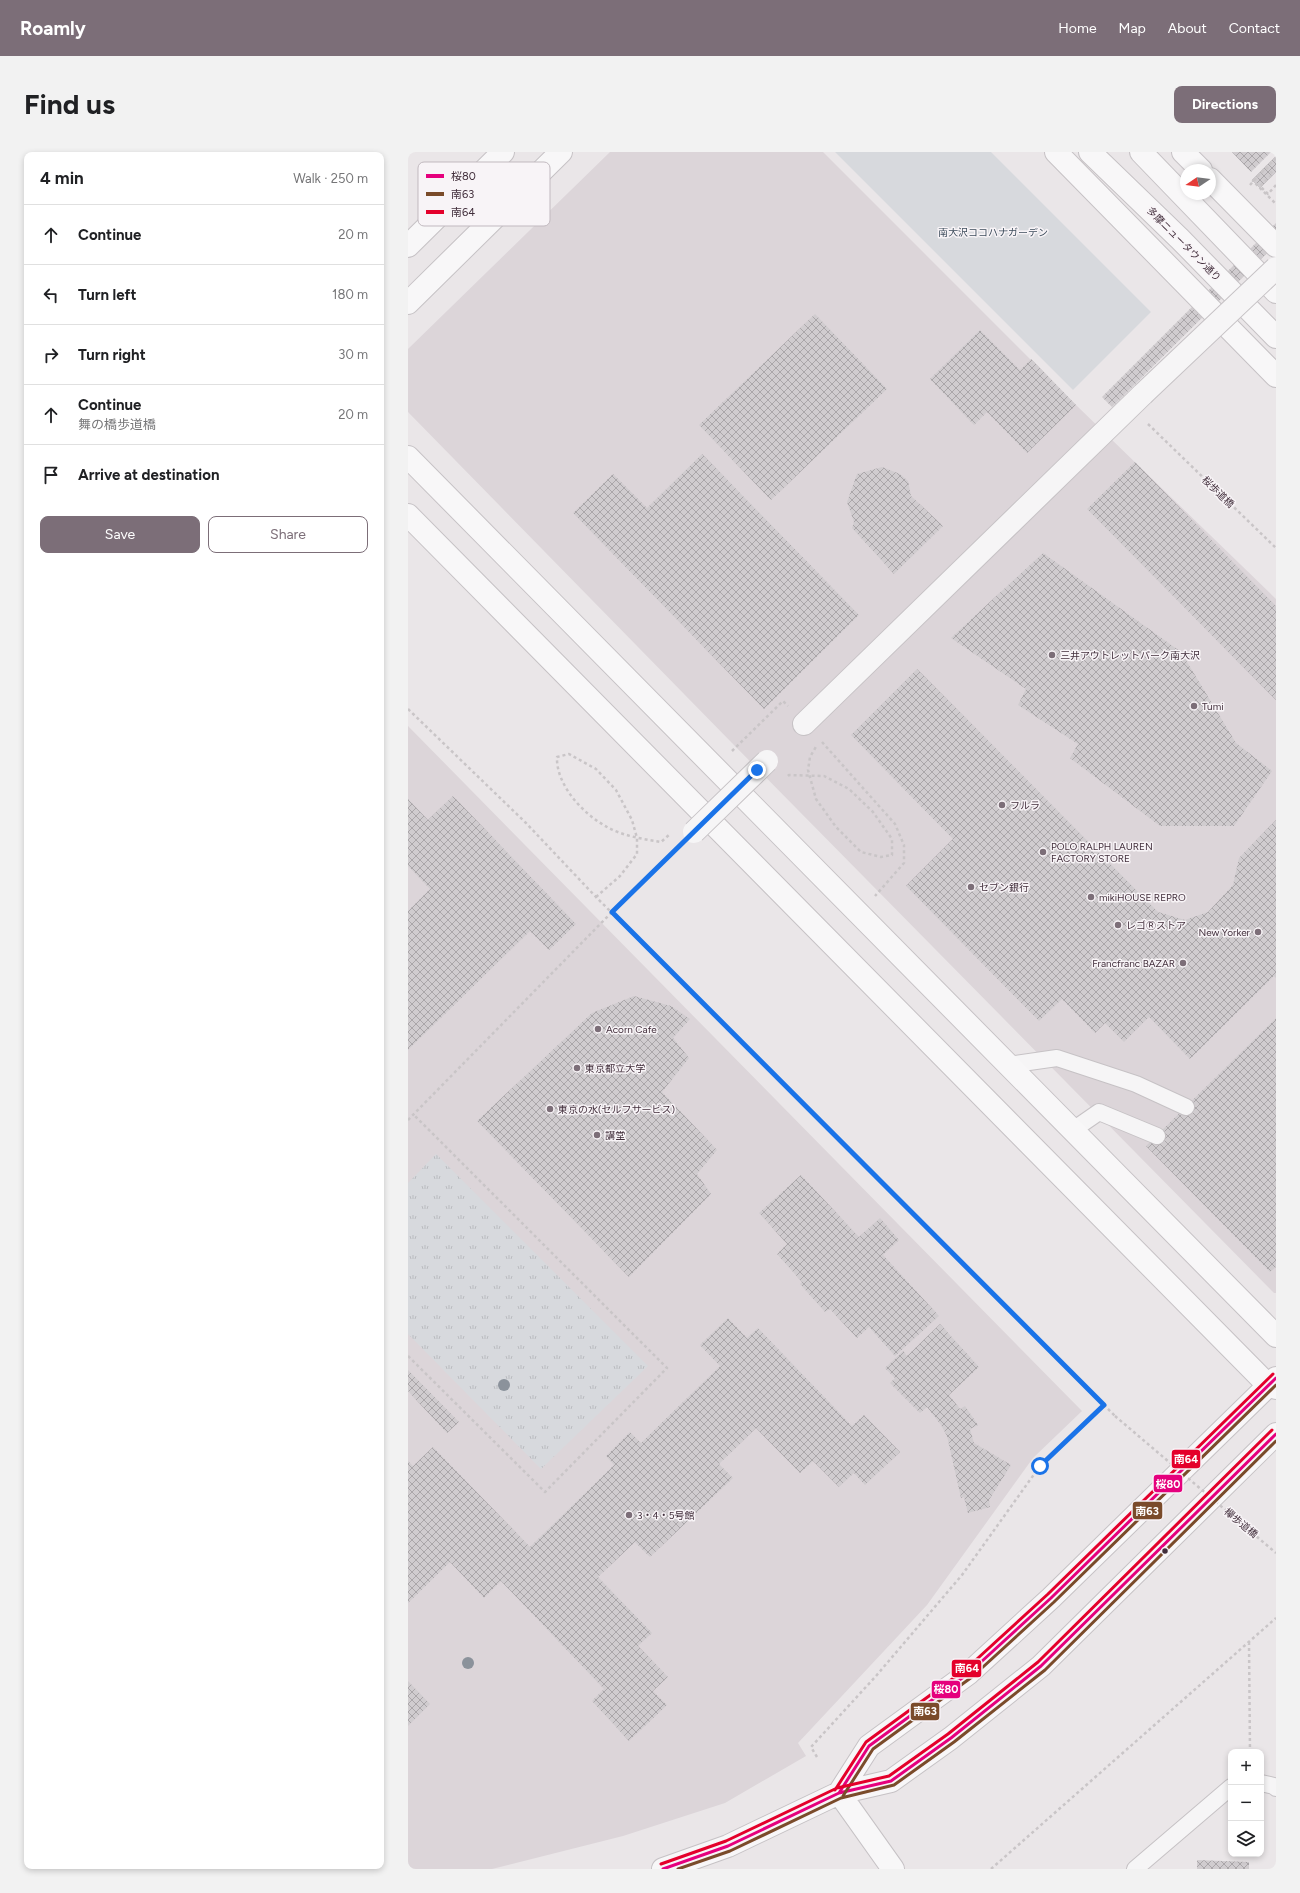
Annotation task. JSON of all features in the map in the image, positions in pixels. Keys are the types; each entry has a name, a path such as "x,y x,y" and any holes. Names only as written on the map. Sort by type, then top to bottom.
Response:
{"street":[{"path":"493,162 503,152"},
{"path":"550,163 561,152"},
{"path":"1056,152 1276,376"},
{"name":"多摩ニュータウン通り","path":"1090,152 1180,239 1276,337"},
{"path":"1141,152 1276,292"},
{"path":"1183,152 1195,164"},
{"path":"1216,185 1276,246"},
{"path":"408,246 428,226"},
{"path":"408,303 486,226"},
{"path":"804,724 1143,394 1276,268"},
{"path":"408,457 1276,1336"},
{"path":"408,515 1274,1384 1052,1598 969,1673 869,1746 838,1793"},
{"path":"694,832 762,766"},
{"path":"663,1869 728,1846 838,1793 891,1781 951,1738 1041,1666 1276,1434"},
{"path":"838,1793 893,1869"}],"lane":[{"path":"1008,1065 1056,1058 1136,1084 1186,1106"},
{"path":"1073,1130 1100,1112 1157,1136"},
{"path":"1264,1784 1274,1786 1276,1788"},
{"path":"1135,1869 1228,1790"}],"path":[{"path":"1276,158 1253,181 1276,204"},
{"path":"1248,186 1266,167 1273,174 1260,186 1268,194 1276,186"},
{"name":"桜歩道橋","path":"1160,437 1276,548"},
{"path":"730,753 783,701 804,724"},
{"name":"欅歩道橋","path":"408,709 526,823 596,897 1115,1416 1276,1553"},
{"path":"762,766 771,784 790,775 803,775 810,776 824,776 849,789 873,812 892,839 892,855 880,857 861,852 836,827 816,799 810,778 808,770 810,757 820,740 895,824 904,845 904,863 872,899"},
{"path":"408,1120 612,912 694,832 684,822 660,842 641,838 634,837 607,827 580,807 564,785 557,767 557,757 569,754 596,769 616,790 634,826 635,832 636,838 637,854 620,876 596,897"},
{"path":"408,1356 545,1492 667,1368 413,1114"},
{"path":"817,1757 811,1747 876,1676 962,1576 1040,1466 1104,1405"},
{"path":"991,1869 1276,1618"},
{"path":"1249,1641 1250,1749"}],"shaded area":[{"path":"610,152 823,152 1076,405 1276,599 1276,1293 1274,1293 732,743 408,412 408,349 534,226 550,226 550,211"},
{"name":"東京都立大学","path":"408,726 1082,1411 1033,1458 927,1605 798,1743 806,1756 725,1803 623,1836 492,1869 408,1869"}],"green space":[{"name":"南大沢ココハナガーデン","path":"835,152 991,152 1151,312 1073,390"},
{"path":"436,1154 648,1366 541,1469 408,1334 408,1183"}],"building":[{"path":"1232,152 1271,152 1251,172"},
{"path":"1276,156 1276,172 1260,188 1252,180"},
{"path":"1276,223 1276,244 1112,407 1102,397"},
{"path":"815,314 887,389 771,500 699,425"},
{"path":"980,330 1020,370 1031,359 1076,405 1027,453 987,412 974,425 930,379"},
{"path":"702,454 859,615 764,709 573,513 613,474 647,508"},
{"path":"1135,462 1276,606 1276,700 1087,509"},
{"path":"882,467 900,474 908,481 911,496 943,526 894,574 852,528 854,522 847,502 857,474"},
{"path":"1043,553 1181,652 1236,743 1272,771 1234,826 1160,826 1070,758 1078,744 1018,705 1026,689 951,638"},
{"path":"917,669 1158,912 1185,920 1208,912 1233,885 1239,858 1276,820 1276,978 1274,976 1190,1059 1149,1017 1124,1042 1105,1023 1095,1033 1062,999 1039,1021 906,886 953,839 851,735"},
{"path":"453,796 576,924 549,950 530,931 408,1050 408,911 430,889 408,866 408,799 428,820"},
{"name":"講堂","path":"634,996 671,1006 690,1019 673,1038 689,1058 662,1092 717,1150 697,1174 711,1194 629,1277 477,1121 592,1013"},
{"path":"1276,1018 1276,1267 1270,1272 1146,1146"},
{"path":"801,1175 859,1237 880,1218 899,1240 883,1255 939,1316 895,1356 869,1327 857,1338 830,1309 825,1312 800,1284 802,1282 777,1254 787,1244 759,1213"},
{"name":"3・4・5号館","path":"728,1318 747,1338 758,1328 852,1426 864,1415 900,1452 865,1485 854,1473 839,1487 813,1461 800,1473 756,1428 719,1464 733,1478 650,1557 635,1542 598,1577 652,1633 638,1646 668,1677 653,1691 667,1705 629,1741 592,1701 604,1689 501,1581 484,1598 450,1562 408,1603 408,1461 413,1466 433,1447 530,1547 614,1465 606,1456 630,1432 641,1443 720,1366 700,1345"},
{"path":"940,1324 979,1367 949,1395 960,1409 965,1406 978,1425 970,1429 974,1443 1011,1465 989,1500 990,1507 968,1513 964,1497 961,1498 947,1436 941,1425 927,1407 920,1413 890,1383 895,1378 885,1368 903,1351 907,1356"},
{"path":"408,1370 459,1422 447,1433 408,1391"},
{"path":"408,1681 430,1704 408,1726"},
{"path":"1197,1860 1249,1862 1249,1869 1197,1869"}],"transit line":[{"name":"南64","path":"835,1790 866,1742 966,1669 1048,1594 1273,1374"},
{"name":"桜80","path":"839,1793 869,1746 969,1673 1051,1598 1276,1378"},
{"name":"南63","path":"843,1796 873,1749 972,1677 1054,1602 1276,1385"},
{"name":"南64","path":"661,1864 726,1841 837,1788 889,1776 948,1734 1038,1662 1272,1430"},
{"name":"桜80","path":"663,1869 728,1846 839,1793 891,1781 951,1738 1041,1666 1276,1434"},
{"name":"南63","path":"678,1869 730,1851 841,1798 894,1785 954,1742 1045,1670 1276,1441"}],"place":[{"name":"三井アウトレットパーク南大沢","path":"1052,655"},
{"name":"Tumi","path":"1194,706"},
{"name":"フルラ","path":"1002,805"},
{"name":"POLO RALPH LAUREN FACTORY STORE","path":"1043,852"},
{"name":"セブン銀行","path":"971,887"},
{"name":"mikiHOUSE REPRO","path":"1091,897"},
{"name":"レゴⓇストア","path":"1118,925"},
{"name":"New Yorker","path":"1258,932"},
{"name":"Francfranc BAZAR","path":"1183,963"},
{"name":"Acorn Cafe","path":"598,1029"},
{"name":"東京都立大学","path":"577,1068"},
{"name":"東京の水(セルフサービス)","path":"550,1109"},
{"name":"講堂","path":"597,1135"},
{"name":"3・4・5号館","path":"629,1515"}],"route":[{"path":"757,770 612,912 1104,1405 1040,1466"}]}
